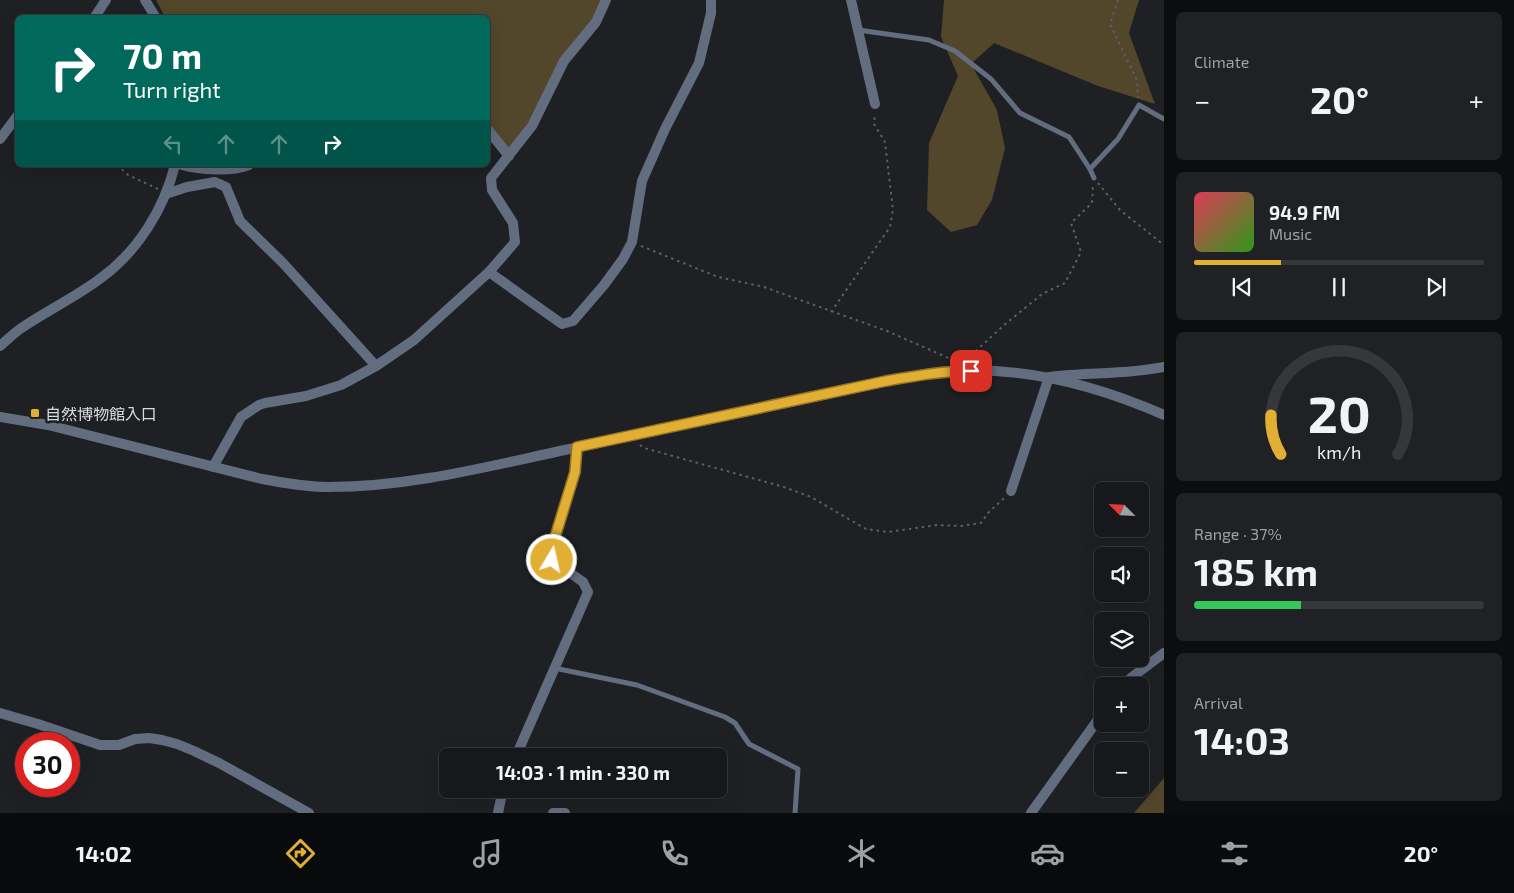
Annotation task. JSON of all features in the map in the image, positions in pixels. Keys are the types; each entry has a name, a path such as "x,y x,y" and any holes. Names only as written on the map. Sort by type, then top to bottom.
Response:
{"street":[{"path":"96,15 106,0"},
{"path":"145,0 154,15"},
{"path":"213,468 241,417 265,403 306,396 341,385 376,366 414,340 489,272 515,242 513,223 492,190 491,178 532,126 564,61 596,22 606,0"},
{"path":"489,272 562,324 573,321 604,285 623,259 632,242 642,181 665,129 699,63 711,13 711,0"},
{"path":"852,0 876,104"},
{"path":"0,139 15,119"},
{"path":"490,132 509,156"},
{"path":"0,346 18,330 101,278 132,249 145,231 166,194 174,167"},
{"path":"189,167 238,169 244,167"},
{"path":"166,194 187,187 214,182 226,187 240,221 282,263 376,366"},
{"path":"0,417 48,425 262,479 327,487 403,482 960,367 1049,376 1109,392 1164,415"},
{"path":"1049,376 1116,374 1164,367"},
{"path":"1011,491 1049,376"},
{"path":"519,748 588,592 583,582 552,560 552,547 575,472 577,447"},
{"path":"1132,677 1164,653"},
{"path":"0,713 100,745 119,745 135,739 149,738 177,744 194,750 219,763 309,813"},
{"path":"1031,813 1094,727"},
{"path":"498,813 501,798"},
{"path":"553,813 565,813"}],"lane":[{"path":"858,30 929,40 955,51 991,79 1020,113 1069,137 1090,168 1094,178"},
{"path":"1090,168 1118,139 1139,105 1164,119"},
{"path":"553,668 637,685 725,717 735,723 749,744 798,769 795,813"}],"path":[{"path":"1118,0 1110,24 1137,80 1139,105"},
{"path":"830,312 890,227 893,210 892,200 884,142 874,124 876,104"},
{"path":"119,167 128,175 166,194"},
{"path":"632,242 718,277 764,287 887,331 960,367 1003,326 1042,294 1065,284 1081,252 1070,223 1092,203 1094,178"},
{"path":"1094,178 1120,210 1164,245"},
{"path":"630,436 644,448 811,497 866,529 888,532 937,525 961,526 982,523 988,512 1011,491"}],"shaded area":[{"path":"156,0 606,0 564,61 509,156 490,130 490,15 164,15"},
{"path":"944,0 1139,0 1129,33 1155,104 1098,86 994,43 971,64 997,110 1005,148 992,200 977,225 951,232 927,210 929,143 958,76 941,37"},
{"path":"1164,778 1164,813 1134,813 1149,797"}],"place":[{"name":"自然博物館入口","path":"35,413"}],"route":[{"path":"552,560 552,547 575,472 577,447 886,381 948,371 971,371"}]}
